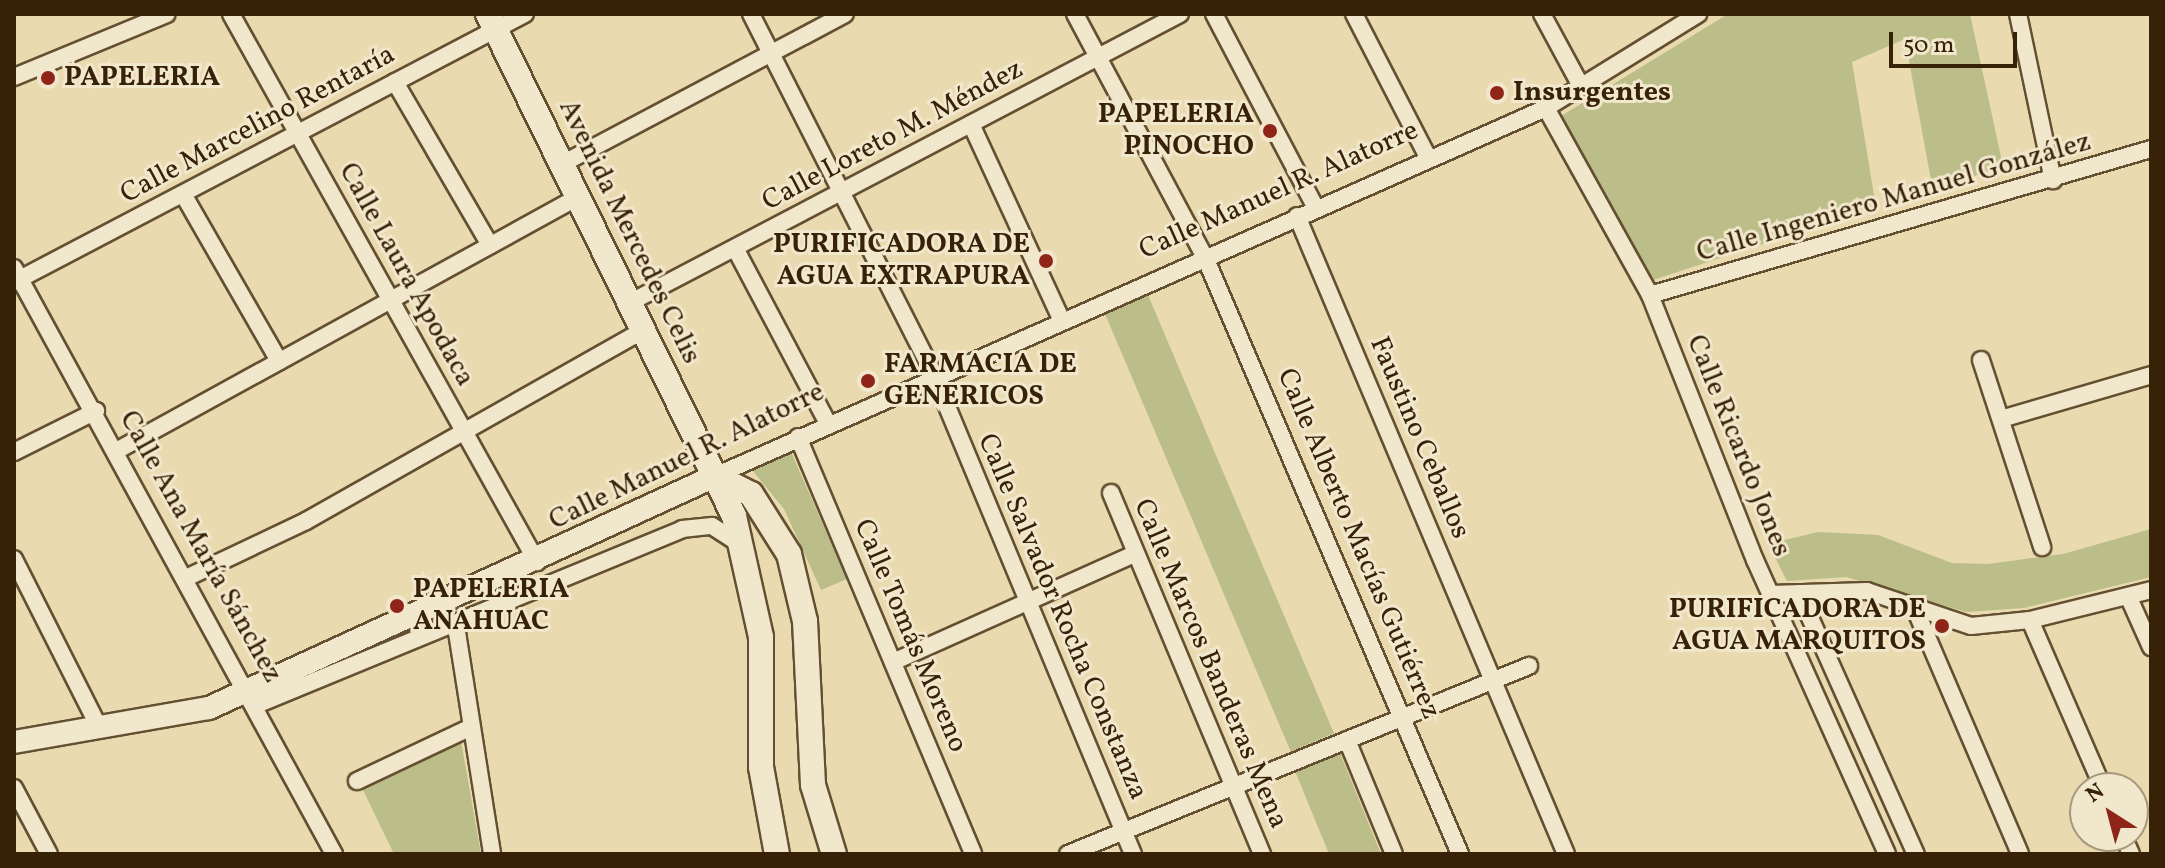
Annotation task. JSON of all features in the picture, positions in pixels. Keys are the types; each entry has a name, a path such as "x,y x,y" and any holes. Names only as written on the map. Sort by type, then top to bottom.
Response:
{"main road":[{"name":"Avenida Mercedes Celis","path":"492,22 715,476 743,546 761,637 761,767 777,854"},
{"path":"715,476 751,494 789,554 805,621 813,785 834,854"}],"street":[{"path":"14,77 167,14"},
{"name":"Calle Laura Apodaca","path":"231,14 537,562"},
{"name":"Calle Marcelino Rentaría","path":"16,277 298,134 395,82 492,22 525,14"},
{"name":"Calle Salvador Rocha Constanza","path":"751,14 934,375 1024,601 1133,854"},
{"path":"562,164 845,14"},
{"name":"Calle Alberto Macías Gutiérrez","path":"1075,14 1205,257 1460,854"},
{"name":"Calle Loreto M. Méndez","path":"631,302 1180,14"},
{"path":"1214,14 1316,208"},
{"path":"1354,14 1429,159"},
{"path":"1542,14 1581,86"},
{"name":"Calle Manuel R. Alatorre","path":"20,745 252,698 827,422 1546,108 1698,14"},
{"path":"2018,14 2053,180"},
{"path":"395,82 490,245"},
{"name":"Calle Ricardo Jones","path":"1546,108 1650,295 1770,594 1887,854"},
{"path":"971,124 1061,319"},
{"name":"Calle Ingeniero Manuel González","path":"1650,295 2151,149"},
{"path":"183,194 279,361"},
{"path":"118,450 578,197"},
{"name":"Faustino Ceballos","path":"1297,216 1566,854"},
{"path":"735,248 827,422"},
{"name":"Calle Ana María Sánchez","path":"16,277 118,450 252,698 328,852"},
{"path":"186,578 306,521 644,330"},
{"path":"1981,360 2042,547"},
{"path":"2001,419 2151,375"},
{"path":"14,452 96,411"},
{"name":"Calle Tomás Moreno","path":"798,437 973,854"},
{"name":"Calle Marcos Banderas Mena","path":"1111,493 1262,854"},
{"path":"252,698 456,626 682,529 712,526 743,546"},
{"path":"893,662 1135,554"},
{"path":"14,559 100,729"},
{"path":"1770,594 1867,591 1916,611 1971,626 2030,620 2129,598 2151,590"},
{"path":"1799,593 1916,854"},
{"path":"2129,598 2151,647"},
{"path":"1916,611 2020,854"},
{"path":"2030,620 2096,772"},
{"path":"456,626 492,854"},
{"path":"1068,854 1529,666"},
{"path":"357,781 471,727"},
{"path":"1347,740 1394,854"},
{"path":"14,788 49,854"}],"green space":[{"path":"1728,14 1970,14 2003,166 1933,191 1905,39 1852,62 1876,207 1650,281 1561,116"},
{"path":"1148,295 1334,733 1291,752 1105,313"},
{"path":"791,452 847,579 821,590 784,509 752,470"},
{"path":"2151,529 2151,577 2024,608 1966,612 1846,577 1787,581 1768,544 1818,532 1878,535 1952,563 1988,564 2063,554"},
{"path":"461,741 481,854 394,854 361,786"},
{"path":"1340,753 1381,854 1329,854 1295,771"}],"place":[{"name":"PAPELERIA","path":"48,78"},
{"name":"Insurgentes","path":"1497,93"},
{"name":"PAPELERIA PINOCHO","path":"1270,131"},
{"name":"PURIFICADORA DE AGUA EXTRAPURA","path":"1046,261"},
{"name":"FARMACIA DE GENERICOS","path":"868,381"},
{"name":"PAPELERIA ANAHUAC","path":"397,606"},
{"name":"PURIFICADORA DE AGUA MARQUITOS","path":"1942,626"}]}
